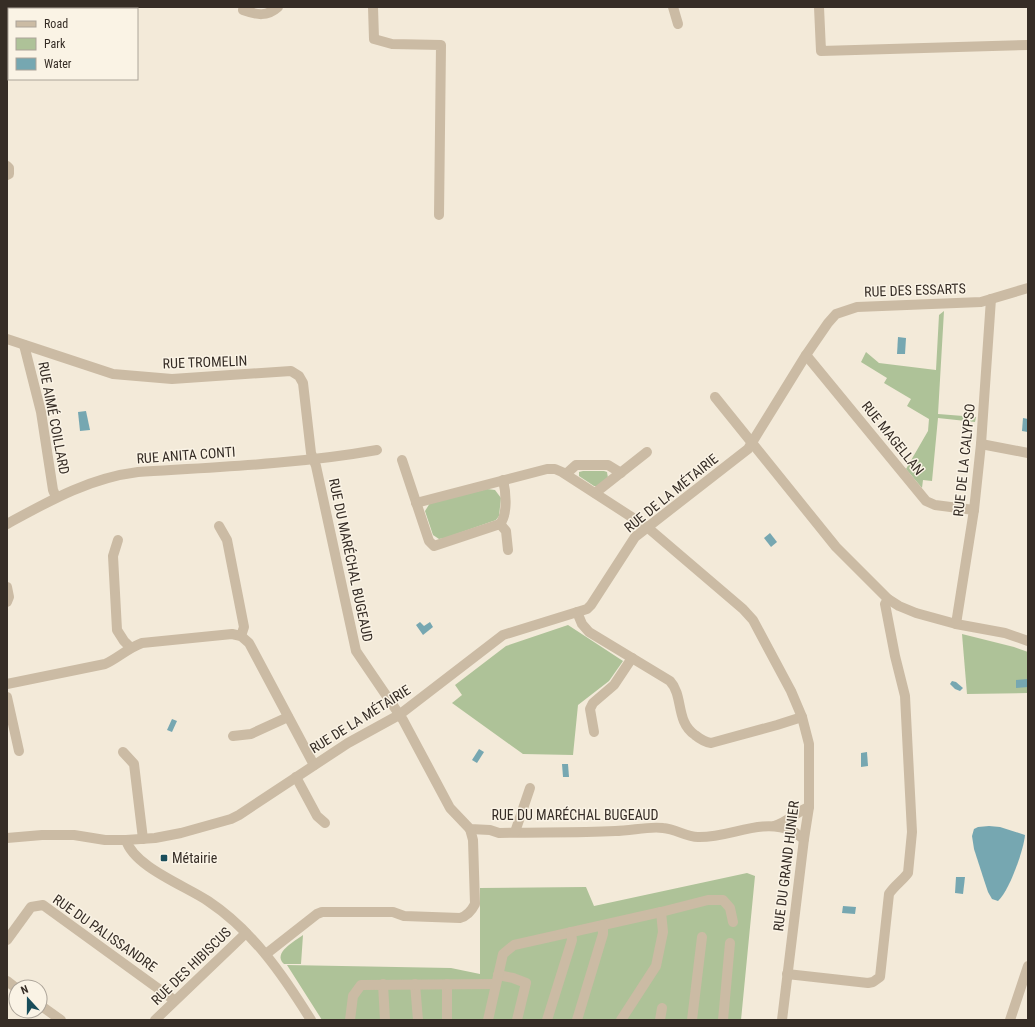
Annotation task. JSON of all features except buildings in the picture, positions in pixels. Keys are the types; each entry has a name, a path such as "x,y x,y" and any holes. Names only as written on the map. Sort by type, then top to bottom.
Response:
{"street":[{"path":"243,10 257,15 269,14 278,7"},
{"path":"373,7 374,39 392,44 441,45 440,216"},
{"path":"673,7 678,24"},
{"path":"820,7 821,51 1028,45"},
{"path":"7,166 9,168 9,174 7,175"},
{"name":"RUE DES ESSARTS","path":"752,443 806,355 836,314 857,307 981,302 1028,288"},
{"name":"RUE DE LA CALYPSO","path":"956,624 974,510 981,444 991,299"},
{"name":"RUE TROMELIN","path":"7,339 114,374 172,379 291,371 299,376 303,383 311,454 314,460"},
{"name":"RUE AIMÉ COILLARD","path":"24,345 41,412 53,490 56,497"},
{"name":"RUE MAGELLAN","path":"806,355 926,501 935,505 974,510"},
{"path":"715,397 836,547 888,598 899,606 916,613 956,624 1005,633 1028,641"},
{"name":"RUE DE LA MÉTAIRIE","path":"7,838 42,835 74,835 105,840 143,839 181,833 231,819 239,815 348,743 399,715 503,635 587,609 635,537 748,449 752,443"},
{"path":"981,444 1028,453"},
{"name":"RUE ANITA CONTI","path":"7,524 56,497 117,474 314,460 377,450"},
{"path":"595,493 647,452"},
{"name":"RUE DU MARÉCHAL BUGEAUD","path":"314,460 356,650 399,715 450,808 470,829 490,830 499,833 616,831 663,828 691,837 700,837 712,836 756,826 774,826 783,824 802,810 808,808"},
{"path":"402,460 429,541 434,546 500,524 504,520 506,492 503,480"},
{"path":"566,474 576,465 608,465 621,473"},
{"name":"RUE DU GRAND HUNIER","path":"416,503 547,469 555,469 566,474 647,527 743,608 753,620 791,691 802,716 809,744 808,808 782,1020"},
{"path":"500,524 506,531 508,550"},
{"path":"219,526 227,540 244,627 241,636"},
{"path":"118,540 113,556 118,630 124,641 130,647"},
{"path":"7,587 9,597 7,602"},
{"path":"787,974 868,983 877,980 880,977 888,894 905,878 908,873 912,832 905,696 895,656 885,604 888,598"},
{"path":"577,612 582,624 589,632 670,680 674,685 684,724 688,730 705,742 711,743 777,725 802,716"},
{"path":"7,684 105,664 130,647 142,643 232,634 241,636 249,643 314,765"},
{"path":"594,732 590,709 593,703 614,685 632,658"},
{"path":"7,697 19,751"},
{"path":"233,736 251,734 288,716"},
{"path":"123,752 134,764 143,839"},
{"path":"296,777 317,816 325,823"},
{"path":"515,832 530,788"},
{"name":"RUE DU MARÉCHAL BUGEAUD","path":"774,826 792,830 804,839"},
{"path":"266,954 317,914 322,912 393,912 404,916 465,917 476,904 473,840 470,829"},
{"path":"126,840 128,847 143,862 208,901 246,933 266,954 287,982 311,1020"},
{"path":"488,1020 503,954 514,945 708,900 723,900 730,908 733,922"},
{"name":"RUE DU PALISSANDRE","path":"7,940 31,907 43,905 174,1000"},
{"path":"621,1020 656,966 663,932 661,912"},
{"path":"577,1020 603,934 603,925"},
{"path":"547,1020 572,940 571,932"},
{"name":"RUE DES HIBISCUS","path":"155,1020 174,1000 246,933"},
{"path":"692,1020 702,937"},
{"path":"723,1020 730,943"},
{"path":"1010,1020 1028,966"},
{"path":"350,1020 353,996 361,985 447,984 513,978 526,983 517,1020"},
{"path":"382,984 385,1020"},
{"path":"415,984 418,1020"},
{"path":"447,984 447,1020"},
{"path":"660,1020 662,1008"},
{"path":"48,1011 61,1020"}],"green space":[{"path":"944,311 938,414 976,417 975,422 938,418 932,481 923,480 922,488 906,469 928,431 929,419 907,406 911,399 884,383 887,378 861,362 866,352 879,363 936,370 939,315"},
{"path":"604,471 607,472 608,478 597,486 594,486 579,476 579,472"},
{"path":"487,489 495,490 501,498 499,516 496,520 445,538 439,539 433,535 425,511 430,503"},
{"path":"568,625 623,661 609,681 578,705 573,755 523,754 452,703 462,695 455,685 506,646"},
{"path":"962,634 1028,652 1028,693 967,694"},
{"path":"747,873 755,876 741,1020 322,1020 287,965 451,968 480,974 480,888 586,887 594,906"},
{"path":"303,935 301,964 284,964 281,960 283,952 290,944"}],"water":[{"path":"898,337 906,338 905,354 897,354"},
{"path":"86,411 90,430 80,431 78,412"},
{"path":"1023,418 1028,419 1028,432 1022,431"},
{"path":"770,533 777,542 771,547 764,538"},
{"path":"420,622 424,626 430,622 433,627 423,635 416,625"},
{"path":"1028,679 1028,687 1016,688 1016,680"},
{"path":"952,681 956,682 963,688 960,691 955,689 950,684"},
{"path":"172,719 177,721 172,732 167,730"},
{"path":"479,749 484,752 477,763 472,760"},
{"path":"867,752 868,766 861,767 861,753"},
{"path":"562,764 568,764 569,777 563,777"},
{"path":"989,826 1000,827 1025,835 1022,850 1011,880 1007,889 998,901 992,899 988,892 974,849 972,836 974,829"},
{"path":"956,877 965,877 963,894 955,893"},
{"path":"843,906 856,907 855,914 842,913"}],"place":[{"name":"Métairie","path":"164,858"}]}
